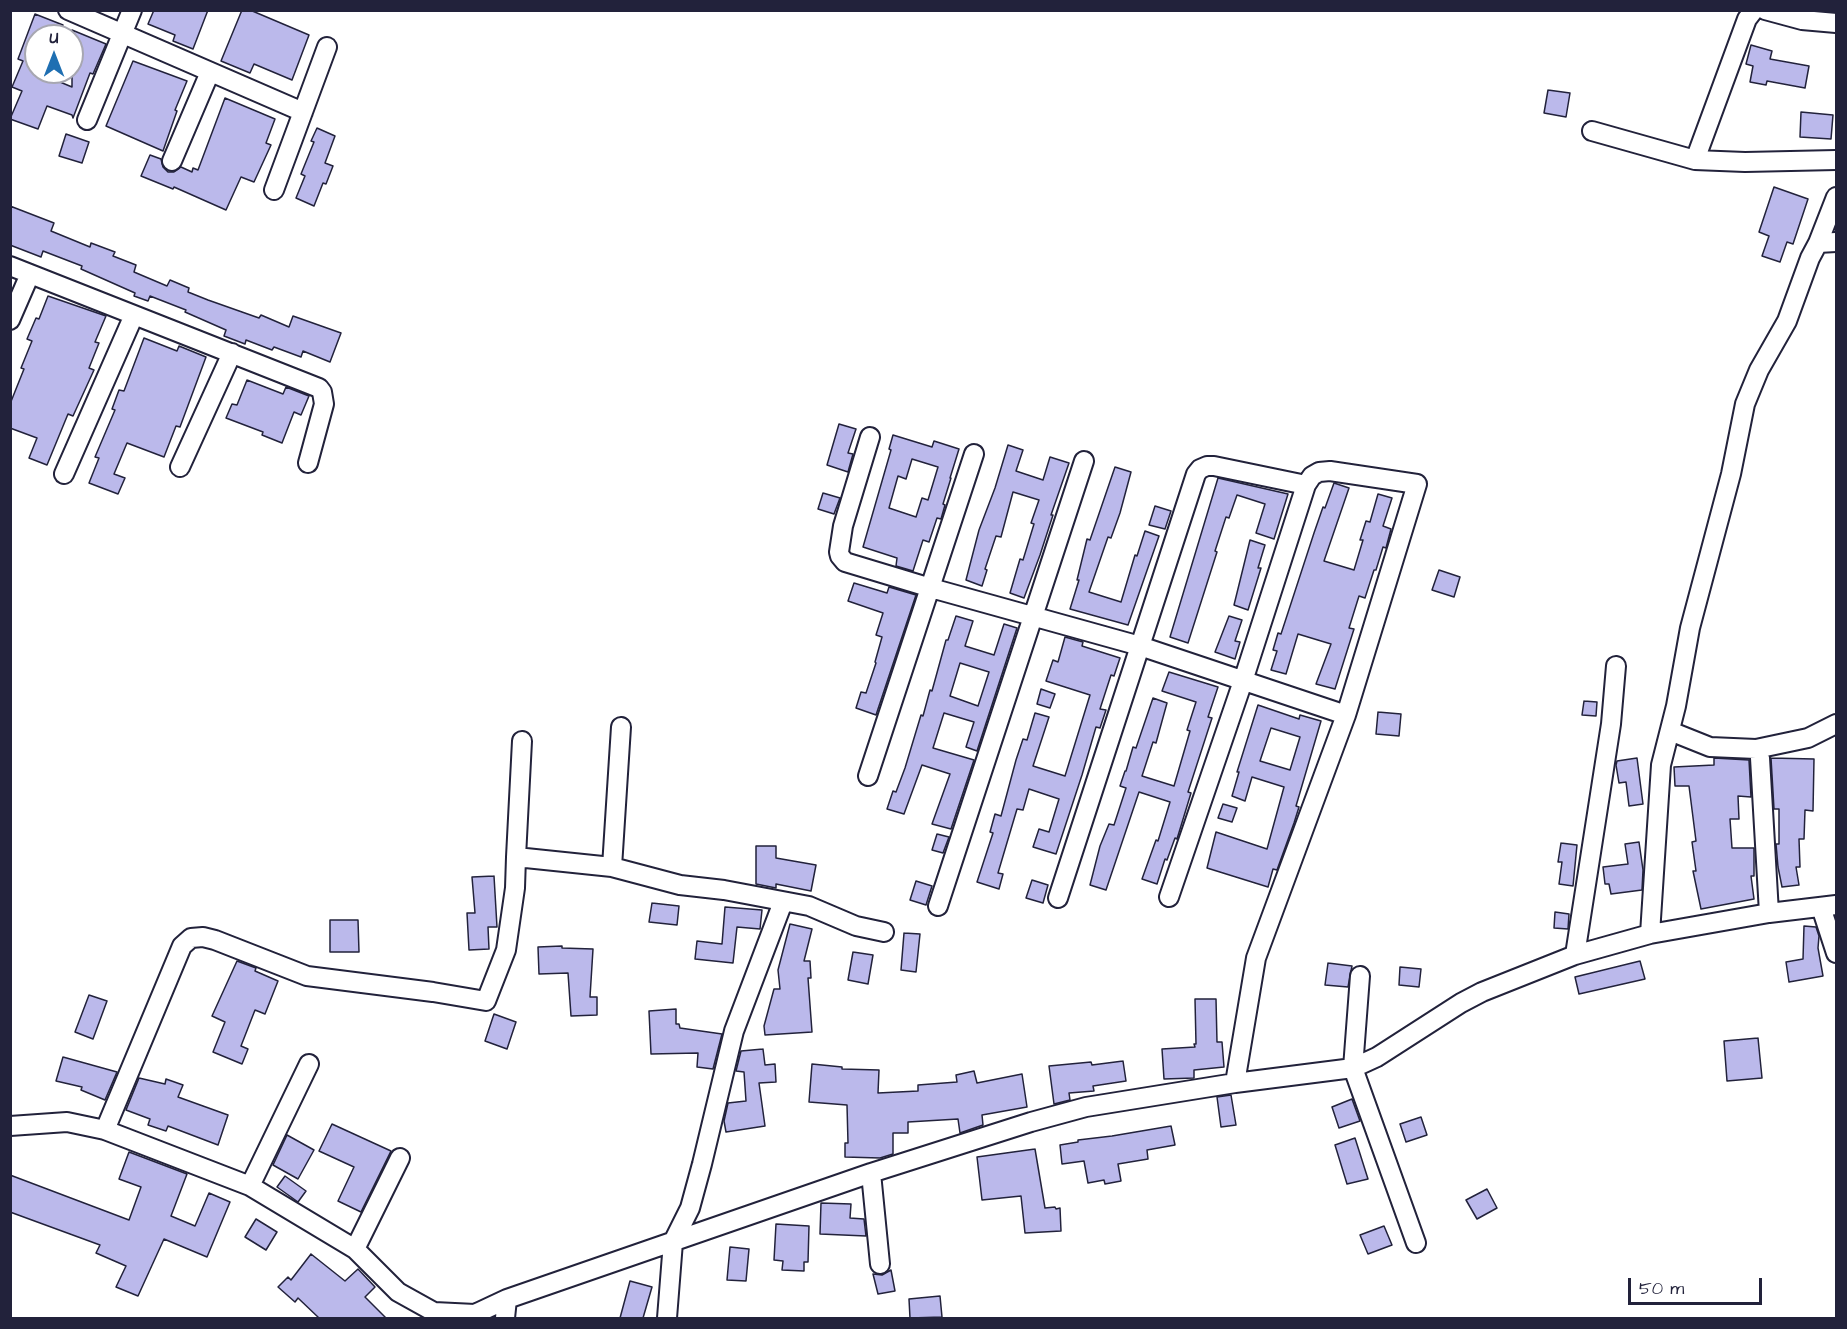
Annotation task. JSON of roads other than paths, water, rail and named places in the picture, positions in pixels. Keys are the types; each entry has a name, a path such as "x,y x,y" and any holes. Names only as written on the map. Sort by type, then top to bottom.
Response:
{"street":[{"path":"68,10 303,112"},
{"path":"87,120 132,10"},
{"path":"1695,160 1747,19 1754,10"},
{"path":"1766,10 1802,20 1836,23"},
{"path":"274,190 327,47"},
{"path":"172,161 210,72"},
{"path":"1592,131 1695,160 1745,162 1836,160"},
{"path":"1650,934 1661,765 1676,706 1690,628 1731,474 1745,404 1759,370 1787,321 1810,258 1827,243 1836,197"},
{"path":"10,266 312,385 322,392 324,404 308,463"},
{"path":"10,320 30,274"},
{"path":"64,474 135,315"},
{"path":"180,467 232,353"},
{"path":"870,437 843,526 840,556 844,562 1140,646 1346,715"},
{"path":"868,776 974,454"},
{"path":"938,906 1084,461"},
{"path":"1058,898 1196,474 1200,469 1214,466 1306,485"},
{"path":"1169,897 1243,681 1306,485 1312,476 1319,472 1330,471 1417,484 1346,715 1256,958 1235,1083"},
{"path":"1575,955 1611,724 1616,666"},
{"path":"1670,731 1710,747 1756,749 1808,738 1836,724"},
{"path":"612,867 621,727"},
{"path":"105,1130 182,946 191,938 202,937 215,940 307,976 486,1001 506,950 515,888 522,741"},
{"path":"1760,758 1769,913"},
{"path":"516,857 612,867 680,885 724,890 809,906 856,926 884,932"},
{"path":"667,1318 673,1242 690,1208 734,1031 783,902"},
{"path":"10,1126 67,1122 105,1130 250,1186 355,1250 399,1292 434,1312 445,1315 475,1314 507,1299 872,1173 1031,1122 1086,1107 1235,1083 1353,1068 1377,1057 1482,992 1575,955 1650,934 1769,913 1829,906 1836,953"},
{"path":"1360,976 1353,1068 1416,1243"},
{"path":"250,1186 309,1064"},
{"path":"355,1250 400,1158"},
{"path":"872,1173 880,1264"},
{"path":"505,1318 507,1299"}]}
